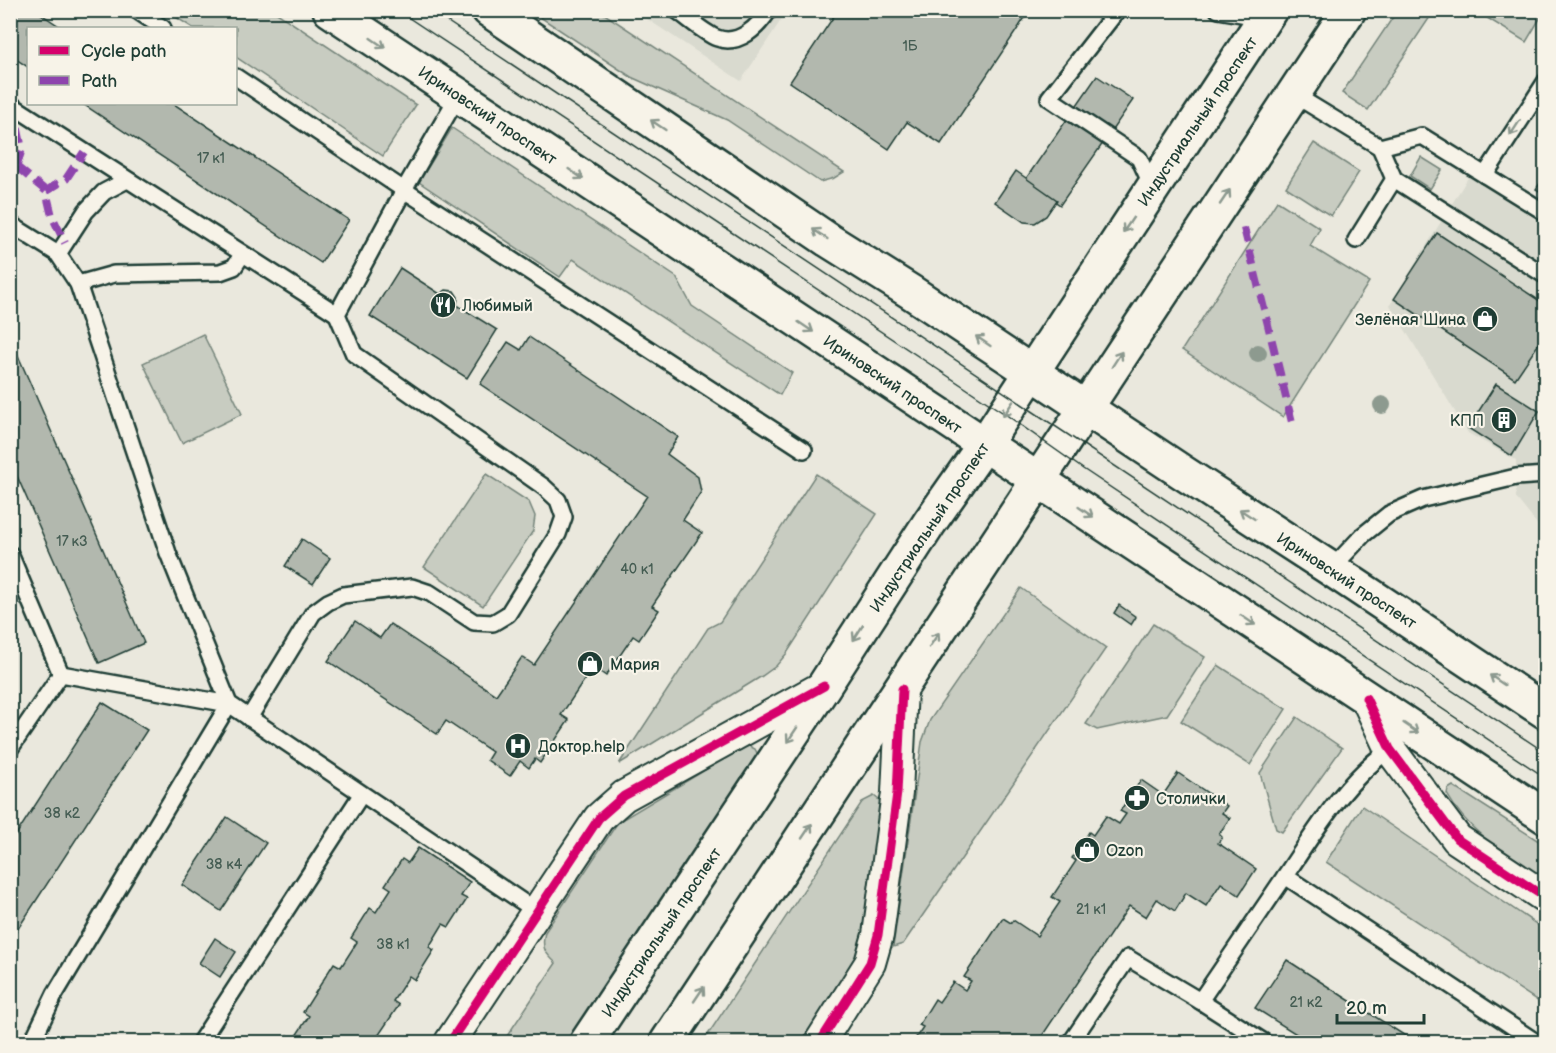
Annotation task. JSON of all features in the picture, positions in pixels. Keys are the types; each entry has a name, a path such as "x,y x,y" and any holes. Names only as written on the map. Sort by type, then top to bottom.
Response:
{"main road":[{"name":"Ириновский проспект","path":"330,10 1545,818"},
{"path":"667,1042 1349,10"},
{"name":"Ириновский проспект","path":"494,12 828,240 911,292 1545,712"},
{"name":"Индустриальный проспект","path":"587,1042 1268,14"}],"street":[{"path":"450,1042 599,818 624,796 824,686"},
{"path":"820,1042 870,963 878,934 897,794 902,689"},
{"path":"1366,698 1390,749 1457,839 1545,898"}],"lane":[{"path":"136,10 162,27"},
{"path":"676,10 718,38 738,39 759,25 769,10"},
{"path":"1120,10 1116,12 1049,98 1139,158 1153,188"},
{"path":"1218,10 1268,14"},
{"path":"237,78 404,190 804,450"},
{"path":"1485,175 1545,81"},
{"path":"1293,94 1380,147 1394,179 1545,276"},
{"path":"337,314 458,96"},
{"path":"10,104 337,314 354,354 544,487 558,500 564,517 558,534 508,614 493,623 474,622 430,593 412,587 343,594 313,613 249,718"},
{"path":"1380,147 1422,136 1545,213"},
{"path":"1356,240 1394,179"},
{"path":"58,254 86,211 104,192 127,180"},
{"path":"10,224 58,254 78,284 168,553 229,704"},
{"path":"78,284 114,274 220,272 234,267 242,255"},
{"path":"1331,569 1363,535 1389,514 1423,499 1516,477 1545,475"},
{"path":"10,554 61,674"},
{"path":"61,674 229,704 536,911"},
{"path":"10,748 61,674"},
{"path":"32,1042 55,994 229,704"},
{"path":"1200,1001 1343,791 1370,763 1390,749"},
{"path":"200,1042 362,795"},
{"path":"1285,876 1536,1042"},
{"path":"1071,1042 1128,958 1264,1042"}],"shaded area":[{"path":"1476,10 1545,10 1526,42 1476,11"},
{"path":"166,11 274,11 416,105 383,156 237,58 237,27 191,27"},
{"path":"531,11 600,11 844,172 820,182 727,120 631,77"},
{"path":"635,11 787,11 741,81"},
{"path":"1397,11 1434,11 1368,110 1342,93"},
{"path":"452,128 676,277 692,306 792,373 780,395 573,259 560,277 419,182"},
{"path":"1314,143 1359,172 1331,216 1286,187"},
{"path":"1421,157 1442,170 1430,189 1410,176"},
{"path":"1469,176 1545,225 1545,534 1516,498 1516,460 1468,433 1390,305"},
{"path":"1277,201 1320,228 1310,246 1369,282 1283,417 1182,350"},
{"path":"203,334 242,414 182,443 143,363"},
{"path":"486,474 529,502 535,516 533,531 483,606 424,567"},
{"path":"816,474 877,514 787,653 776,666 762,676 619,764 708,628 720,622"},
{"path":"1021,588 1106,648 903,944 893,947 922,742 930,720"},
{"path":"1153,624 1205,657 1167,715 1097,730 1086,724"},
{"path":"1218,665 1286,709 1250,765 1181,721"},
{"path":"1297,717 1342,748 1282,832 1276,829 1260,773"},
{"path":"749,746 755,749 758,755 757,762 571,1042 503,1042 556,963 545,950 543,942 545,932 618,822"},
{"path":"1453,786 1545,845 1545,880 1490,843 1466,821 1447,794 1448,789"},
{"path":"874,796 879,800 881,806 863,932 857,953 846,976 802,1042 703,1042 862,802"},
{"path":"1362,806 1545,930 1545,1037 1540,1033 1544,1005 1326,862"}],"building":[{"path":"10,10 35,10 60,27 27,27 27,66 10,55"},
{"path":"703,10 717,10 713,17"},
{"path":"838,10 1030,10 941,144 907,122 889,149 790,82"},
{"path":"1097,76 1133,100 1060,205 1025,180"},
{"path":"84,105 176,105 349,220 321,263"},
{"path":"1016,171 1057,200 1046,216 1035,223 1024,222 995,202"},
{"path":"1546,175 1546,195 1536,189"},
{"name":"Зелёная Шина","path":"1437,233 1546,305 1546,333 1515,379 1394,299"},
{"path":"400,268 440,294 446,290 454,291 458,297 457,305 497,330 467,378 370,316"},
{"path":"529,337 678,437 667,454 698,477 701,492 683,520 702,533 652,606 659,610 639,640 633,636 606,676 593,667 561,715 569,720 540,763 535,759 529,768 520,761 510,776 487,760 492,752 446,721 437,734 328,661 355,621 380,638 390,624 496,695 522,657 534,665 647,496 480,384 508,342 521,350"},
{"path":"13,344 144,643 99,663 10,460 10,345"},
{"name":"КПП","path":"1496,384 1539,411 1512,456 1468,428"},
{"path":"302,539 330,558 313,584 285,566"},
{"path":"1119,605 1136,617 1131,625 1114,613"},
{"path":"102,702 147,730 10,941 10,844"},
{"path":"1178,773 1227,806 1222,813 1230,818 1219,834 1222,837 1218,843 1256,869 1239,895 1221,883 1206,906 1186,893 1175,911 1157,899 1146,917 1129,906 1038,1042 913,1042 923,1027 919,1025 935,999 939,1002 953,982 965,990 971,981 964,977 1003,918 1011,923 1013,920 1037,936 1060,902 1052,897 1076,861 1072,858 1089,832 1093,835 1106,816 1119,824 1126,814 1120,811 1141,780 1163,795"},
{"path":"227,817 266,843 221,911 182,885"},
{"path":"418,848 470,882 461,896 467,899 449,927 443,924 429,947 434,950 415,980 409,976 393,1001 399,1005 374,1042 283,1042 288,1035 294,1039 309,1016 303,1012 334,963 341,967 357,942 351,938 370,908 376,912 391,889 385,885 402,859 408,863"},
{"path":"215,938 236,952 220,977 199,963"},
{"path":"1287,960 1415,1042 1309,1042 1255,1008"}],"tram line":[{"path":"397,10 1005,414 1083,469 1546,778"},
{"path":"430,10 1546,753"}],"marked path":[{"path":"10,187 22,149 13,106"},
{"path":"46,191 66,179 84,152"},
{"path":"17,167 46,191 52,216 65,243"},
{"path":"1244,228 1292,422"}],"cycle path":[{"path":"450,1042 599,818 624,796 824,686"},
{"path":"820,1042 870,963 878,935 897,793 902,689"},
{"path":"1366,698 1390,749 1457,839 1546,898"}],"place":[{"name":"Любимый","path":"443,305"},
{"name":"Зелёная Шина","path":"1485,319"},
{"name":"КПП","path":"1504,420"},
{"name":"Мария","path":"590,664"},
{"name":"Доктор.help","path":"518,746"},
{"name":"Столички","path":"1137,798"},
{"name":"Ozon","path":"1087,850"}]}
